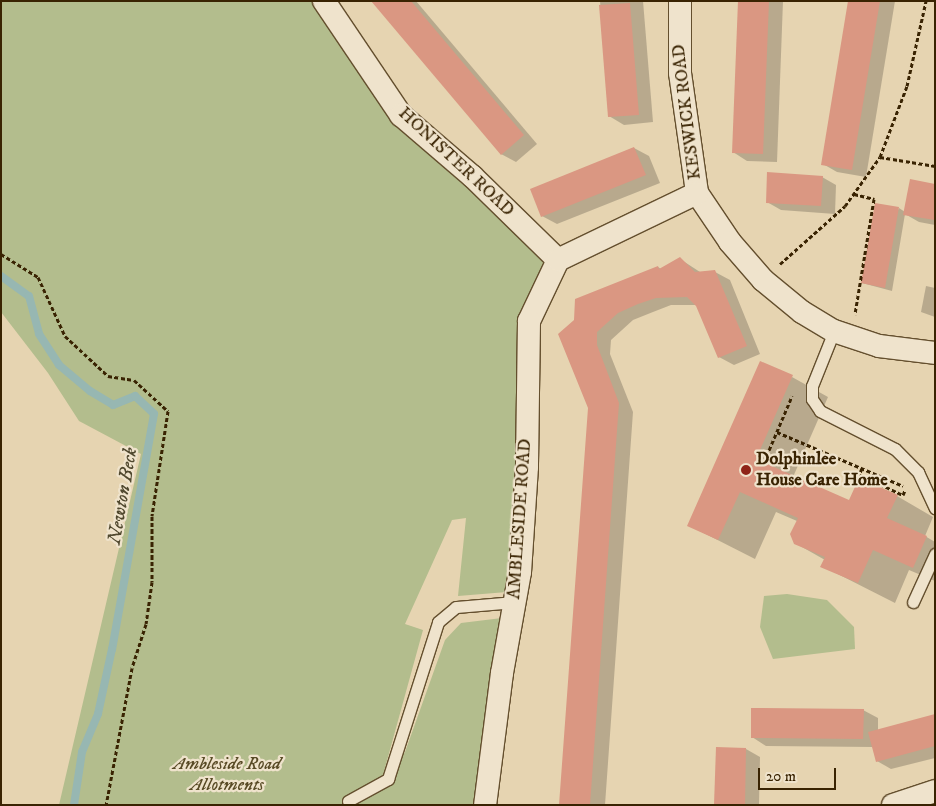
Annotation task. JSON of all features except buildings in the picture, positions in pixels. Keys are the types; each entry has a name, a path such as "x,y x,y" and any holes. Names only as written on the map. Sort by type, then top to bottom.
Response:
{"street":[{"name":"HONISTER ROAD","path":"324,1 401,115 472,176 558,260"},
{"name":"KESWICK ROAD","path":"680,1 680,73 697,193"},
{"path":"558,260 697,193 730,242 764,280 802,312 840,333 878,346 935,353"},
{"name":"AMBLESIDE ROAD","path":"485,805 520,572 527,467 528,321 558,260"},
{"path":"894,805 935,791"}],"lane":[{"path":"840,333 812,386 812,399 820,411 895,449 918,472 935,508"},
{"path":"912,602 935,554"},
{"path":"348,801 388,779 438,622 456,607 515,602"}],"path":[{"path":"764,280 854,194 880,157 907,86 926,1"},
{"path":"880,157 935,166"},
{"path":"840,333 858,308 858,286 874,199 854,194"},
{"path":"1,254 38,277 65,336 108,376 134,380 168,411 152,516 152,582 146,624 132,668 106,805"},
{"path":"764,462 796,389"},
{"path":"777,432 915,491 925,487"},
{"path":"862,468 859,475 903,495"}],"green space":[{"name":"Ambleside Road Allotments","path":"1,1 324,1 389,95 558,260 527,365 507,592 458,596 466,518 452,520 405,624 423,630 380,786 405,752 445,640 461,623 502,618 478,805 59,805 141,454 79,421 48,373 1,312"},
{"path":"787,594 827,600 854,627 855,649 773,659 760,627 764,596"}],"waterway":[{"name":"Newton Beck","path":"1,276 29,296 39,334 59,365 90,391 113,405 135,396 154,414 112,649 98,714 82,752 74,805"}],"place":[{"name":"Dolphinlee House Care Home","path":"746,470"}]}
